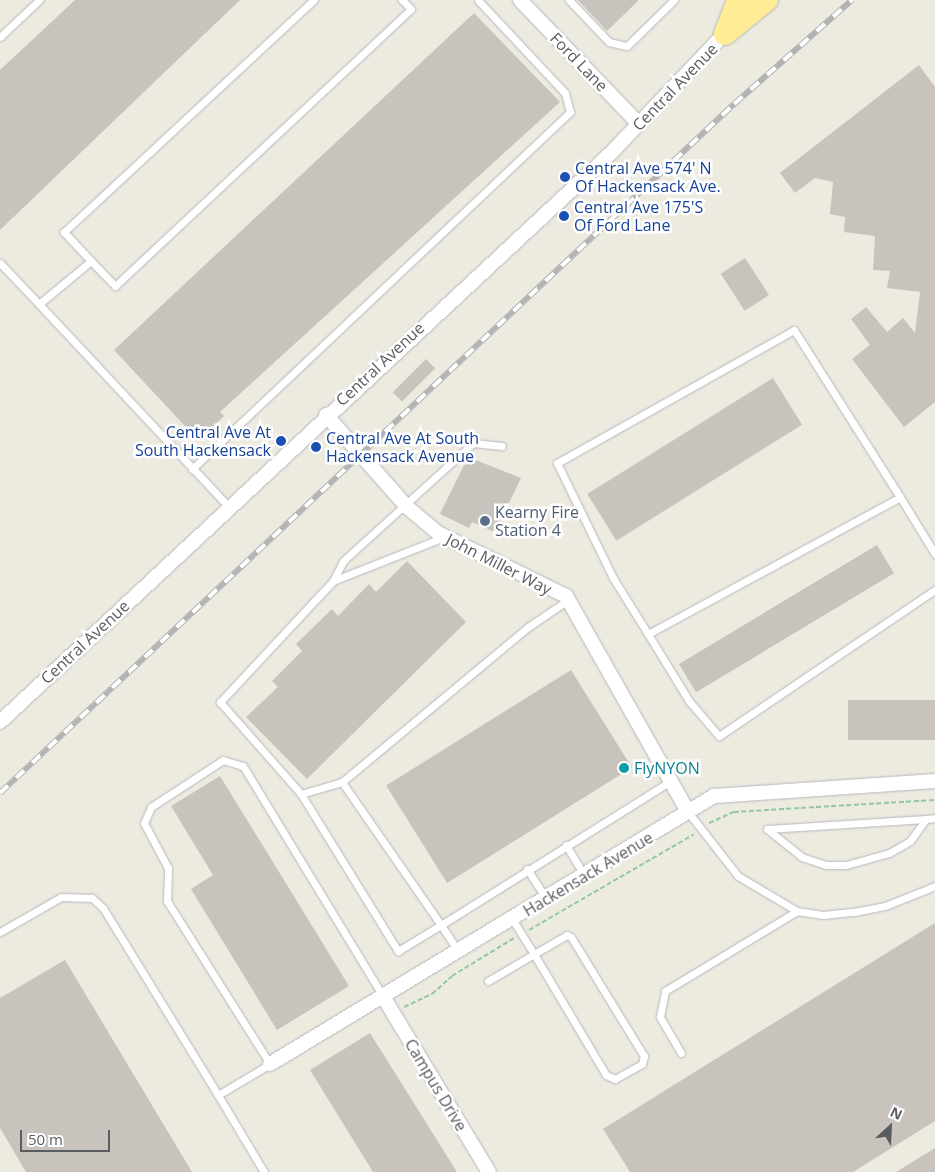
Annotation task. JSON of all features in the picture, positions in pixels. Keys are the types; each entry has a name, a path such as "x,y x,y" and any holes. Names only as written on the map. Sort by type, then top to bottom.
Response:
{"highway":[{"path":"725,34 738,0"},
{"path":"725,34 767,0"}],"street":[{"name":"Ford Lane","path":"520,0 639,124"},
{"name":"Central Avenue","path":"0,722 228,506 639,124 725,34 753,0"},
{"name":"John Miller Way","path":"326,415 404,504 445,536 568,600 672,780 688,812"},
{"name":"Hackensack Avenue","path":"270,1064 548,900 714,796 741,791 935,781"},
{"name":"Campus Drive","path":"384,998 489,1172"}],"lane":[{"path":"0,37 39,0"},
{"path":"314,0 64,232 115,286 411,9 402,0"},
{"path":"192,469 570,112 565,92 478,0"},
{"path":"569,0 609,42 627,46 674,0"},
{"path":"39,304 91,261"},
{"path":"0,263 228,506"},
{"path":"935,554 794,330 557,462 613,578 689,700 719,736 935,590"},
{"path":"502,446 473,443 404,504 343,562 333,581 220,702 301,794 398,951 672,780"},
{"path":"648,634 900,497"},
{"path":"333,581 445,536"},
{"path":"301,794 342,782 528,627 568,600"},
{"path":"218,1095 270,1064 167,901 168,868 144,823 151,807 223,760 243,766 384,998"},
{"path":"342,782 460,952"},
{"path":"688,812 738,876 797,911 823,915 854,912 885,906 935,886"},
{"path":"926,819 910,842 896,849 846,865 826,865 802,857 767,829 935,818"},
{"path":"566,845 584,877"},
{"path":"527,869 548,900"},
{"path":"0,932 61,897 92,898 103,908 264,1172"},
{"path":"681,1053 660,1017 665,991 797,911"},
{"path":"488,981 534,954 572,937 644,1056 642,1064 615,1078 606,1075 534,954 522,934 513,920"}],"path":[{"path":"711,821 734,812 935,800"},
{"path":"392,1012 432,994 452,976 684,842"}],"building":[{"path":"75,0 240,0 0,230 0,70"},
{"path":"578,0 639,0 607,31"},
{"path":"474,13 560,102 220,412 224,416 198,440 114,350"},
{"path":"919,65 935,87 935,402 904,427 852,359 870,345 851,319 866,307 887,332 903,318 915,333 920,292 887,288 890,271 873,270 875,236 844,232 845,217 830,214 833,182 815,178 795,193 780,173"},
{"path":"745,258 769,295 745,311 721,274"},
{"path":"426,359 435,368 402,401 393,392"},
{"path":"773,378 802,425 616,541 587,494"},
{"path":"468,457 521,478 495,532 472,522 469,528 440,514"},
{"path":"877,545 894,573 696,692 679,664"},
{"path":"407,561 466,622 307,779 246,717 278,687 272,681 302,651 296,644 332,609 338,616 369,584 376,592"},
{"path":"571,670 632,768 447,883 386,786"},
{"path":"848,700 935,700 935,740 848,740"},
{"path":"220,776 349,986 277,1030 191,889 213,875 171,806"},
{"path":"935,923 935,1121 853,1172 630,1172 603,1129"},
{"path":"65,960 192,1172 26,1172 0,1128 0,998"},
{"path":"370,1033 457,1172 373,1172 310,1070"},
{"path":"935,1148 935,1172 896,1172"}],"railway":[{"path":"0,793 734,104 852,0"}],"place":[{"name":"Central Ave 574' N Of Hackensack Ave.","path":"565,177"},
{"name":"Central Ave 175'S Of Ford Lane","path":"564,216"},
{"name":"Central Ave At South Hackensack","path":"281,441"},
{"name":"Central Ave At South Hackensack Avenue","path":"316,447"},
{"name":"Kearny Fire Station 4","path":"485,521"},
{"name":"FlyNYON","path":"624,768"}]}
